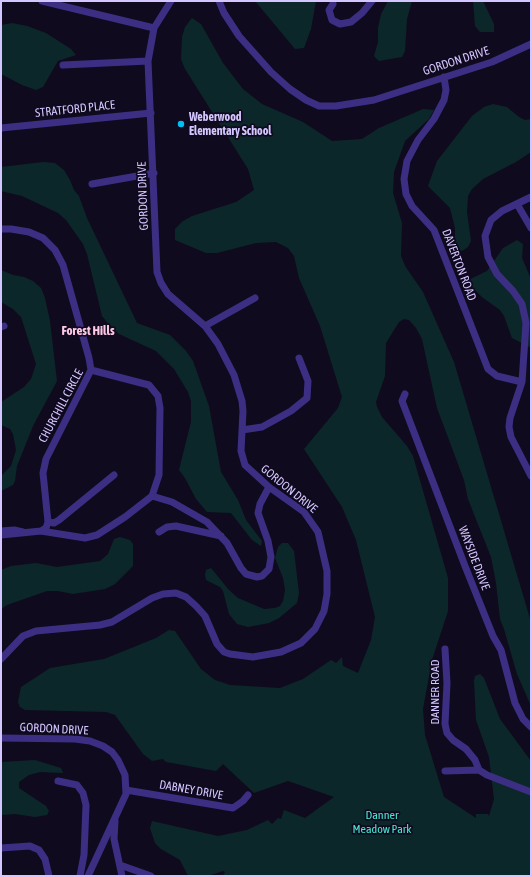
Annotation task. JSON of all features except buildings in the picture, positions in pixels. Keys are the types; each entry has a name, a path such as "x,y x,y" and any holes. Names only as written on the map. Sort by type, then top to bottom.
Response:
{"street":[{"path":"42,1 154,28"},
{"name":"GORDON DRIVE","path":"1,659 24,636 36,631 100,625 112,622 152,598 163,594 176,593 186,597 196,606 205,616 217,644 224,652 253,658 281,652 301,643 315,629 324,611 328,594 324,554 318,532 310,519 290,501 269,487 250,471 243,462 241,451 243,412 238,385 218,344 205,326 168,294 157,272 154,173 148,61 154,28 171,1"},
{"name":"GORDON DRIVE","path":"219,1 224,13 239,36 270,72 295,93 319,106 336,106 374,100 492,62 531,44"},
{"path":"333,4 329,10 332,20 340,24 351,22 362,13 372,1"},
{"path":"63,65 148,61"},
{"name":"DAVERTON ROAD","path":"444,77 446,90 444,100 434,119 418,140 407,161 404,179 406,194 412,206 434,230 488,369 497,376 522,382"},
{"name":"STRATFORD PLACE","path":"1,128 151,113"},
{"path":"92,184 154,173"},
{"path":"531,197 502,210 491,220 487,228 485,247 488,257 497,274 522,304 526,323 522,382 510,418 509,427 511,437 531,476"},
{"path":"516,204 531,228"},
{"path":"1,230 11,229 29,232 43,238 55,250 63,265 91,370"},
{"path":"205,326 255,298"},
{"path":"242,430 262,427 301,405 307,398 308,382 299,358"},
{"name":"CHURCHILL CIRCLE","path":"48,522 43,473 46,459 91,370 149,385 158,396 160,408 159,475 152,496"},
{"name":"WAYSIDE DRIVE","path":"405,394 402,401 465,566 502,654 515,703 523,719 531,727"},
{"path":"41,531 46,528 48,522 54,523 59,520 114,475"},
{"path":"1,531 41,531 85,538 97,535 125,517 152,496 172,502 207,522 221,536 246,574 257,577 266,574 269,569 271,558 268,541 258,513 260,504 269,487"},
{"path":"160,532 167,527 176,526 221,536"},
{"path":"1,536 12,536 23,532"},
{"name":"DANNER ROAD","path":"445,649 447,683 445,724 447,733 453,740 466,749 475,760 479,770"},
{"name":"GORDON DRIVE","path":"1,738 75,739 97,743 112,752 118,760 125,775 125,797 88,876"},
{"path":"445,771 479,770 487,775 531,792"},
{"path":"58,781 77,785 83,793 86,805 84,855 80,876"},
{"name":"DABNEY DRIVE","path":"126,790 233,808 243,801 248,795"},
{"path":"115,820 114,839 122,876"},
{"path":"1,848 30,846 39,850 45,859 49,876"},
{"path":"120,865 151,876"}],"green space":[{"path":"255,1 316,1 311,29 304,48 295,49"},
{"path":"388,1 412,1 407,19 405,51 402,57 379,61 374,56 378,42 378,28 381,14"},
{"path":"473,1 483,1 494,24 494,32 480,32 475,26"},
{"name":"Danner Meadow Park","path":"192,18 201,24 223,63 243,89 262,104 303,122 332,141 362,139 379,128 423,109 434,110 429,119 405,141 394,172 393,193 402,223 401,256 405,266 423,292 454,362 531,622 531,706 517,674 500,619 496,583 491,557 468,499 464,480 437,408 422,339 416,328 409,320 404,319 399,322 386,343 385,376 376,402 382,417 407,446 413,456 448,578 448,611 432,660 423,709 425,735 444,797 476,818 476,814 488,814 489,816 494,799 489,757 476,720 474,681 475,676 480,674 484,678 500,719 531,761 531,876 223,876 225,872 223,871 208,876 188,876 180,860 161,849 155,843 150,828 152,821 218,836 247,830 268,820 272,824 278,818 281,819 284,810 305,818 334,797 288,781 254,793 223,764 216,771 166,762 163,759 152,761 143,754 115,715 106,712 25,710 20,707 18,702 21,687 50,668 104,659 156,638 169,630 175,631 201,669 215,680 230,685 280,688 303,679 331,660 336,663 342,657 343,666 358,673 371,640 375,617 356,540 342,507 304,449 338,408 342,397 320,326 299,278 294,256 288,248 276,242 256,243 217,253 206,253 175,240 175,229 183,221 192,216 236,202 254,190 248,169 185,69 181,59 182,37 185,27"},
{"path":"12,23 27,26 46,33 71,49 76,55 58,61 43,87 36,90 22,85 1,74 1,25"},
{"path":"493,104 507,107 525,120 531,119 531,152 516,162 483,179 472,189 468,196 467,212 471,241 468,247 462,251 455,249 455,228 450,208 428,186 437,161 472,116 484,107"},
{"path":"43,162 55,163 64,170 70,180 74,190 79,196 87,218 137,323 170,335 186,351 193,361 209,406 221,472 238,500 246,520 262,541 261,546 252,540 231,513 207,512 196,499 179,470 191,422 191,401 188,392 174,369 156,351 119,334 102,316 87,254 83,244 66,220 58,213 22,196 1,191 1,167"},
{"path":"517,240 523,244 522,258 531,279 531,348 512,338 504,316 500,310 482,297 466,281 487,271 503,248"},
{"path":"1,270 33,281 41,288 45,298 50,321 57,381 33,426 17,466 13,485 1,491 1,476 11,466 16,450 13,434 10,429 1,425 1,402 24,387 31,379 36,364 21,317 13,309 1,302"},
{"path":"120,537 130,540 133,544 133,566 115,584 105,589 73,594 58,591 47,591 7,605 1,609 1,570 11,566 36,563 57,567 100,561 108,554 114,539"},
{"path":"282,543 288,543 294,551 299,593 297,603 279,618 269,623 248,627 237,624 229,614 223,591 220,587 206,580 206,570 211,568 229,590 238,598 264,609 275,608 280,606 283,601 285,590 283,578 275,558 278,547"},
{"path":"35,760 61,768 63,773 40,772 29,775 19,782 19,788 46,806 49,811 47,815 35,817 15,814 1,815 1,762"}],"place":[{"name":"Weberwood Elementary School","path":"181,124"}],"district":[{"name":"Forest Hills","path":"88,331"}]}
